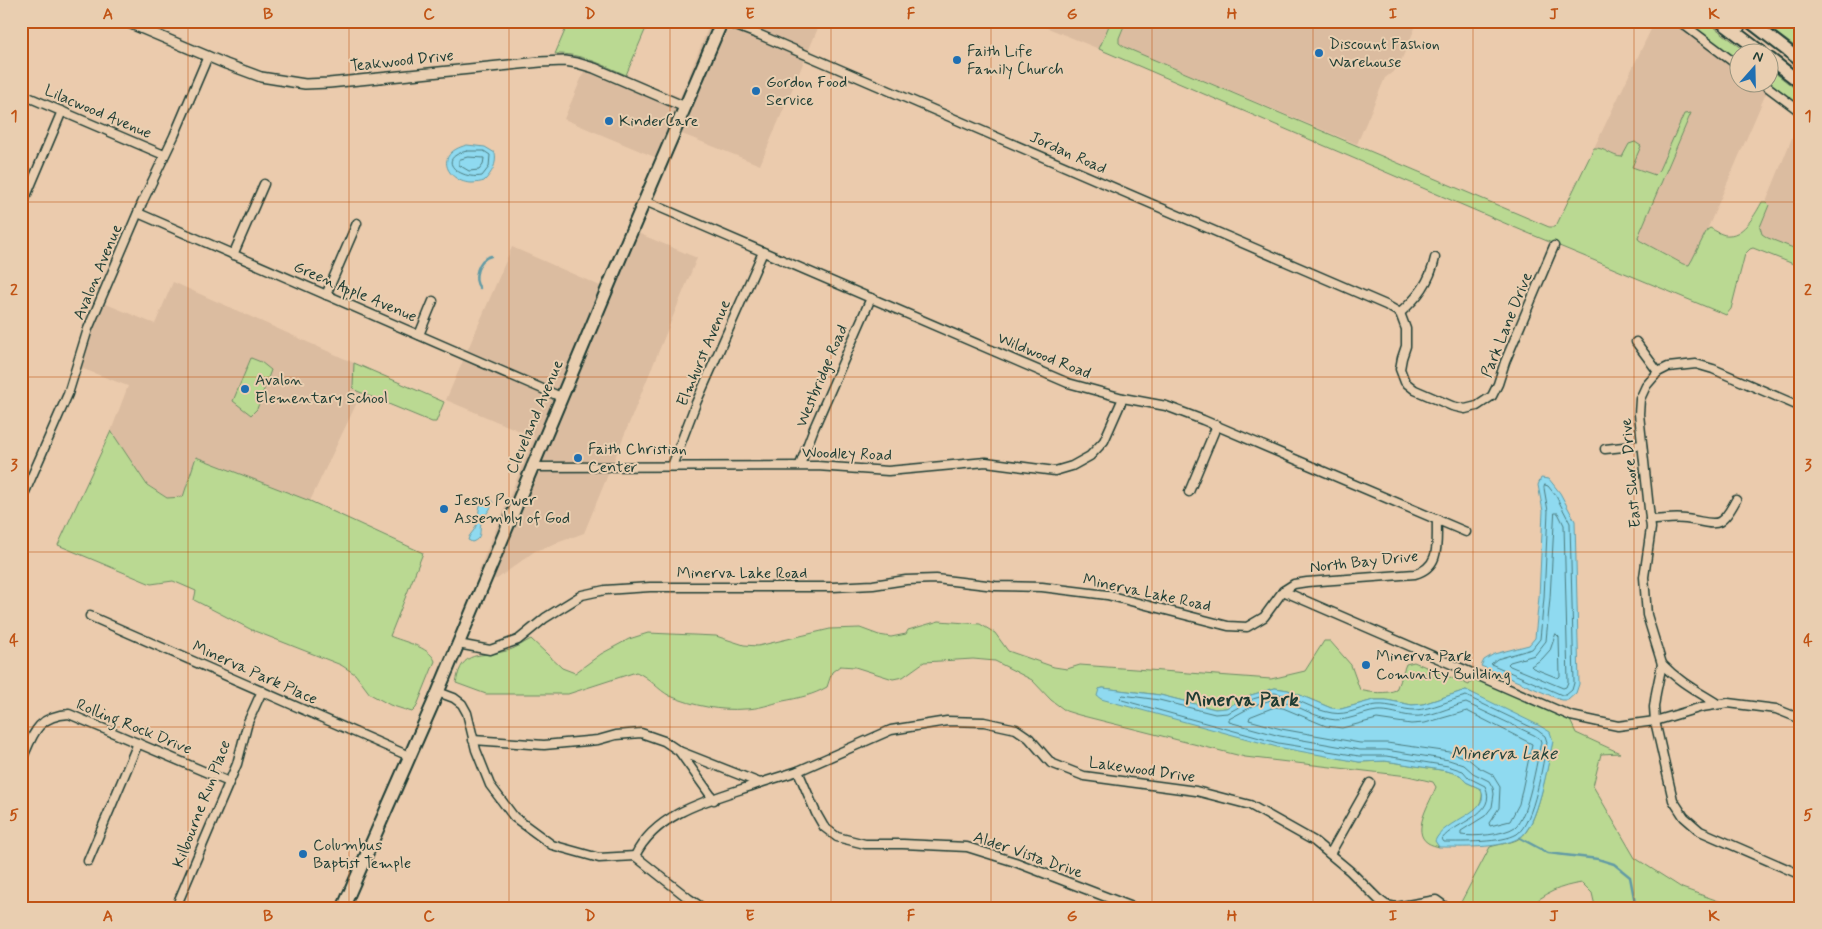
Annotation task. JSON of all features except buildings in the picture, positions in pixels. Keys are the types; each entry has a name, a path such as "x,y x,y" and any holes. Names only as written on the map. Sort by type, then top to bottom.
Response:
{"main road":[{"name":"Cleveland Avenue","path":"348,906 531,467 723,21"},
{"path":"1720,21 1748,42"},
{"path":"1749,21 1801,61"},
{"path":"1780,67 1801,83"}],"street":[{"name":"Teakwood Drive","path":"124,21 261,77 305,84 565,61 594,68 685,107"},
{"name":"Jordan Road","path":"723,21 992,134 1400,312"},
{"path":"1679,21 1730,59"},
{"path":"1736,33 1745,21"},
{"name":"Avalon Avenue","path":"21,501 68,394 88,329 208,56"},
{"path":"1774,92 1801,112"},
{"name":"Lilacwood Avenue","path":"21,94 164,155"},
{"path":"21,208 62,111"},
{"path":"233,255 264,184"},
{"name":"Wildwood Road","path":"645,201 1068,383 1123,398 1166,406 1216,425 1466,532"},
{"name":"Green Apple Avenue","path":"138,213 561,397"},
{"path":"326,295 357,223"},
{"name":"Park Lane Drive","path":"1400,312 1406,328 1406,346 1400,369 1405,382 1415,390 1452,406 1465,409 1477,406 1492,396 1498,384 1505,362 1554,246"},
{"name":"Elmhurst Avenue","path":"672,466 696,404 763,252"},
{"path":"1400,312 1414,301 1426,285 1433,269 1435,258"},
{"name":"Westbridge Road","path":"800,466 814,428 871,298"},
{"path":"419,335 433,301"},
{"path":"1636,342 1658,372 1668,367 1696,364 1801,407"},
{"name":"East Shore Drive","path":"1658,372 1646,386 1640,399 1639,414 1652,528 1644,577 1647,615 1662,664 1654,707 1655,721 1673,800 1684,817 1707,835 1801,875"},
{"name":"Woodley Road","path":"531,467 800,466 888,471 986,462 1055,471 1072,466 1090,456 1104,441 1123,398"},
{"path":"1188,492 1216,425"},
{"path":"1604,449 1642,444"},
{"path":"1650,520 1684,519 1717,524 1726,518 1736,500"},
{"name":"North Bay Drive","path":"1283,592 1294,584 1307,582 1415,574 1426,571 1433,563 1436,553 1437,519"},
{"name":"Minerva Lake Road","path":"458,644 490,650 518,640 545,618 582,595 605,590 660,587 833,587 936,579 995,586 1042,587 1107,595 1228,626 1247,627 1264,617 1283,592"},
{"path":"1283,592 1571,716 1618,726 1655,721 1716,704 1728,703 1776,709 1801,719"},
{"name":"Minerva Park Place","path":"90,616 409,756"},
{"path":"1662,664 1686,685 1716,704"},
{"name":"Kilbourne Run Place","path":"179,900 237,764 248,722 262,691"},
{"path":"438,692 454,698 462,704 490,785 514,817 552,846 599,858 635,856 703,908"},
{"name":"Rolling Rock Drive","path":"21,762 33,734 42,722 55,715 69,714 229,782"},
{"name":"Lakewood Drive","path":"635,856 638,849 655,830 680,812 760,783 798,772 891,730 947,721 984,722 1016,729 1029,738 1051,763 1084,776 1196,791 1250,806 1314,841 1386,905 1396,907 1436,900 1447,908"},
{"path":"473,740 544,745 598,740 616,735 641,733 664,741 679,751 760,783"},
{"path":"88,861 138,743"},
{"path":"679,751 714,800"},
{"name":"Alder Vista Drive","path":"798,772 824,827 837,837 865,844 967,848 1014,862 1136,908"},
{"path":"1330,854 1370,783"}],"shaded area":[{"path":"711,21 821,21 760,165 677,132 664,161 564,119 589,60 680,97"},
{"path":"1031,21 1111,21 1099,49"},
{"path":"1126,21 1418,21 1398,68 1385,78 1357,144 1124,47 1119,43 1119,38"},
{"path":"1655,21 1685,21 1730,55 1730,92 1767,92 1707,230 1689,265 1644,243 1638,237 1691,113 1655,175 1632,167 1629,144 1622,157 1617,157 1599,148 1594,148"},
{"path":"1801,123 1801,251 1768,238 1762,234 1760,227 1769,205 1766,202 1796,128"},
{"path":"633,231 697,258 584,533 535,551 497,579 476,577 534,437 446,400 512,247 607,289"},
{"name":"Avalon Elementary School","path":"173,282 372,371 310,501 196,457 183,498 167,498 147,484 111,431 128,386 78,367 101,302 155,324"}],"green space":[{"path":"569,21 649,21 626,75 573,55 555,54"},
{"path":"1111,21 1126,21 1119,38 1119,43 1124,47 1549,227 1554,227 1557,224 1594,148 1622,157 1629,144 1635,142 1641,146 1632,167 1655,175 1684,114 1691,113 1638,237 1639,240 1683,264 1689,265 1707,230 1710,228 1724,235 1734,234 1749,223 1762,202 1766,202 1769,205 1760,227 1762,234 1801,251 1801,264 1796,265 1753,248 1750,249 1745,254 1731,309 1726,315 1523,231 1099,49"},
{"path":"1685,21 1706,21 1734,42 1730,42 1730,55"},
{"path":"1764,21 1800,21 1801,51 1767,26"},
{"path":"1780,77 1801,93 1801,108 1779,92"},
{"path":"251,358 261,362 271,370 257,409 251,415 233,401"},
{"path":"354,363 444,402 436,422 357,391 353,387"},
{"path":"111,431 147,485 167,498 183,497 196,457 310,501 423,553 390,636 422,648 435,661 416,708 412,712 390,705 370,694 355,674 341,665 252,630 194,600 196,591 173,581 151,584 58,545"},
{"path":"939,621 980,624 995,633 1008,651 1054,667 1067,669 1080,665 1271,679 1305,671 1324,641 1330,641 1351,665 1360,690 1364,691 1383,693 1396,690 1406,664 1414,662 1469,685 1474,677 1569,718 1576,733 1620,753 1601,754 1593,786 1635,858 1682,888 1738,908 1598,908 1595,906 1592,893 1582,883 1553,891 1528,908 1474,908 1460,904 1490,847 1517,840 1527,831 1537,808 1553,741 1466,690 1423,704 1412,705 1386,700 1374,700 1341,709 1331,708 1288,690 1275,688 1251,695 1226,708 1215,709 1160,695 1099,689 1330,756 1359,762 1385,761 1447,771 1460,775 1466,782 1481,789 1481,799 1476,809 1436,841 1439,847 1428,843 1423,838 1421,832 1423,816 1436,787 1433,782 1408,776 1245,757 1079,715 1066,711 1051,700 1032,680 995,661 973,659 924,662 903,677 893,679 855,667 840,666 832,672 827,687 800,697 750,709 707,707 679,700 670,696 636,672 568,694 486,694 456,683 463,664 468,659 474,656 509,650 531,639 562,668 575,673 601,654 629,639 648,633 716,636 744,645 758,646 830,629 860,628 891,637 906,634 908,630"}],"water":[{"path":"467,145 485,147 495,153 493,168 484,181 464,182 456,178 447,167 449,155 456,149"},
{"path":"1541,478 1549,479 1560,493 1575,521 1579,684 1576,693 1568,700 1561,700 1481,666 1484,660 1494,654 1529,645 1535,638 1543,511 1538,485"},
{"path":"488,498 493,502 492,505 482,520 478,538 472,542 468,540 476,526 481,503"},
{"name":"Minerva Lake","path":"1275,688 1288,690 1331,708 1341,709 1374,700 1386,700 1412,705 1423,704 1466,690 1540,726 1550,732 1553,741 1537,809 1526,832 1511,842 1501,844 1480,847 1439,847 1435,841 1440,833 1474,810 1480,804 1483,797 1481,789 1466,782 1460,775 1447,771 1385,761 1359,762 1277,747 1101,699 1097,696 1099,689 1160,695 1215,709 1226,708 1251,695"}],"waterway":[{"path":"480,288 477,280 478,270 483,261 491,256"},
{"path":"1520,838 1548,853 1598,859 1614,864 1630,877 1636,908"}],"place":[{"name":"Discount Fashion Warehouse","path":"1319,53"},
{"name":"Faith Life Family Church","path":"957,60"},
{"name":"Gordon Food Service","path":"756,91"},
{"name":"KinderCare","path":"609,121"},
{"name":"Avalon Elementary School","path":"245,389"},
{"name":"Faith Christian Center","path":"578,458"},
{"name":"Jesus Power Assembly of God","path":"444,509"},
{"name":"Minerva Park Comunity Building","path":"1366,665"},
{"name":"Columbus Baptist Temple","path":"303,854"}],"district":[{"name":"Minerva Park","path":"1242,700"}]}
